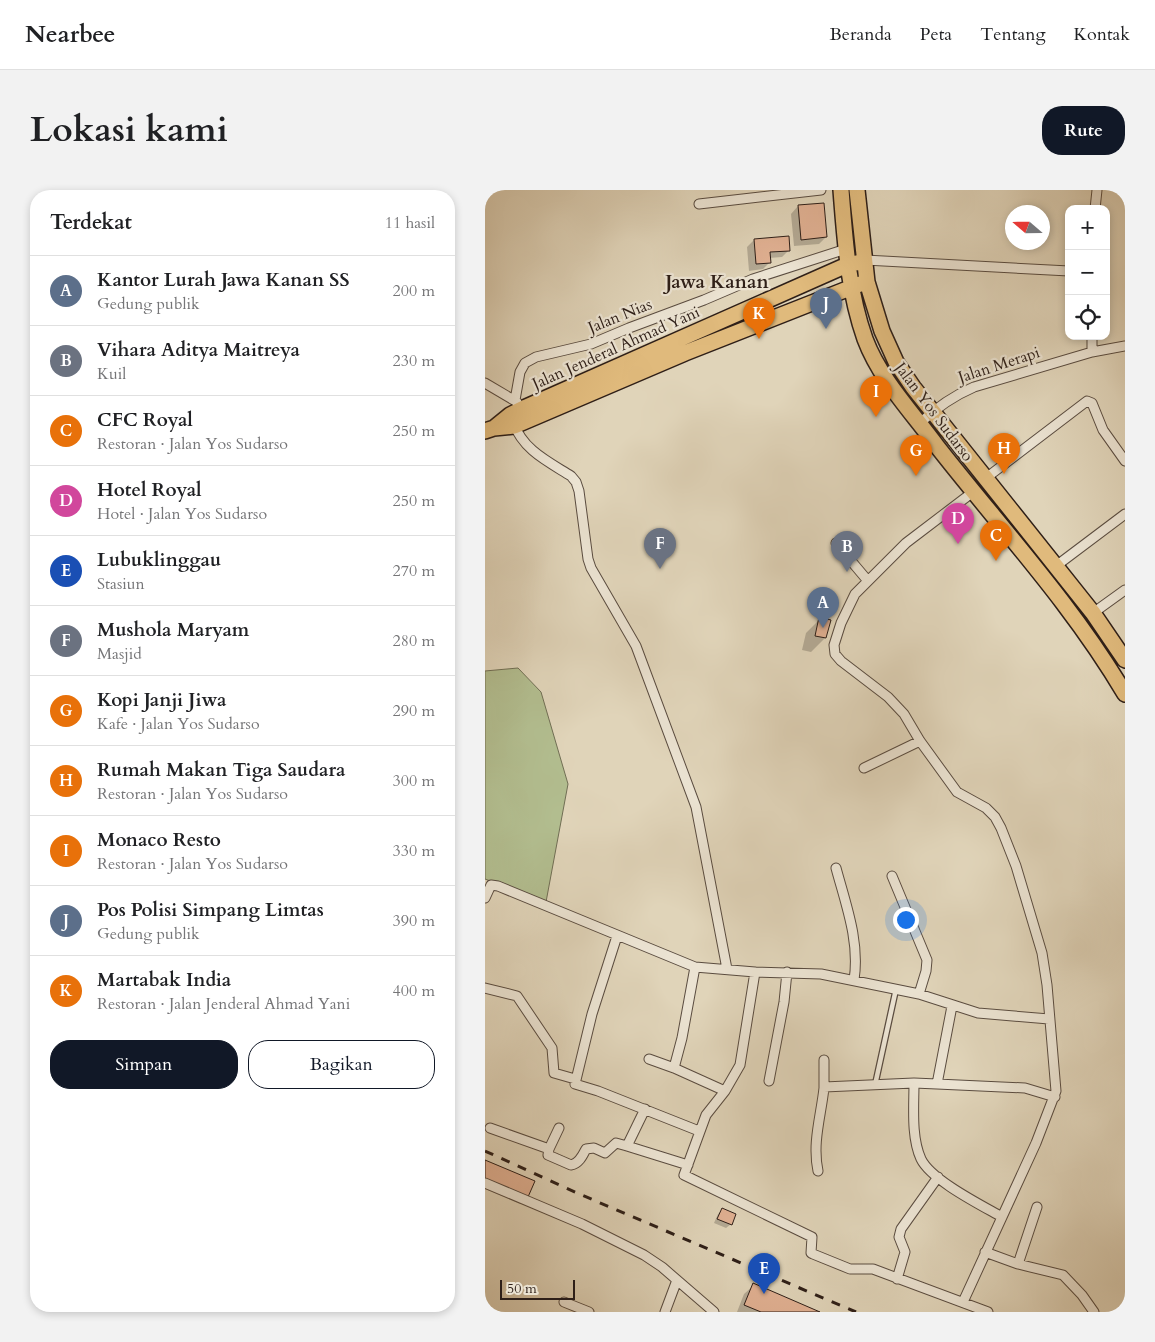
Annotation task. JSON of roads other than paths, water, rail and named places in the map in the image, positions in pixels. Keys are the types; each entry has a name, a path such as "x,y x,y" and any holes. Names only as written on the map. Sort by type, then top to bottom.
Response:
{"highway":[{"name":"Jalan Yos Sudarso","path":"841,190 847,257 852,287 865,339 880,370 897,396 1073,615 1111,670 1125,694"},
{"name":"Jalan Yos Sudarso","path":"857,190 867,282 882,331 896,362 913,387 1093,613 1125,660"},
{"name":"Jalan Jenderal Ahmad Yani","path":"490,430 516,412 847,257 865,260"},
{"name":"Jalan Jenderal Ahmad Yani","path":"516,412 685,353 867,282"}],"street":[{"path":"699,204 821,190"},
{"path":"1095,205 1097,190"},
{"name":"Jalan Nias","path":"516,412 520,372 525,363 536,357 591,344 753,280 847,257"},
{"path":"865,260 1065,271"},
{"path":"1092,340 1092,352"},
{"name":"Jalan Merapi","path":"920,423 933,411 958,394 974,387 1092,352 1125,346"},
{"path":"485,383 516,412 528,448 571,476 576,482 579,491 589,563 636,646 696,807 727,969"},
{"path":"986,478 1087,401 1092,403 1103,430 1125,461"},
{"path":"963,1302 1036,1143 1057,1088 1042,953 1016,866 995,817 985,808 957,792 920,741 905,714 888,697 841,661 835,654 834,645 841,623 855,594 907,544 973,492"},
{"path":"1055,566 1125,514"},
{"path":"836,542 868,581"},
{"path":"1093,613 1125,590"},
{"path":"865,768 920,741"},
{"path":"836,868 852,926 856,963 854,980"},
{"path":"891,876 927,960 927,971 919,994"},
{"path":"485,898 488,884 498,886 695,967 755,972 821,974 919,994 978,1013 1049,1019"},
{"path":"617,936 592,1014 575,1079 576,1085 597,1091 699,1130"},
{"path":"674,1068 684,1031 695,967"},
{"path":"755,972 742,1056 737,1072 725,1091 709,1109 699,1130 684,1175 812,1237 810,1249 813,1254 850,1270 873,1269 987,1312"},
{"path":"769,1081 784,1002 787,972"},
{"path":"485,988 517,996 552,1048 554,1073 575,1079"},
{"path":"937,1084 952,1006"},
{"path":"649,1059 725,1091"},
{"path":"818,1171 815,1158 824,1087 824,1060"},
{"path":"824,1087 914,1083 1025,1088 1055,1096"},
{"path":"914,1083 916,1141 921,1160 955,1190 1002,1217"},
{"path":"627,1146 645,1109"},
{"path":"490,1128 549,1149"},
{"path":"559,1128 549,1149 549,1155 574,1165 587,1149 594,1148 605,1153 616,1143 688,1165"},
{"path":"897,1279 905,1252 899,1237 901,1229 938,1177"},
{"path":"485,1183 582,1224 644,1255 662,1267 714,1312"},
{"path":"1018,1264 1037,1207"},
{"path":"985,1252 1018,1264 1063,1275 1083,1295 1094,1312"},
{"path":"665,1312 677,1280"},
{"path":"564,1302 589,1312"}],"lane":[{"path":"875,1085 896,989"}],"railway":[{"path":"485,1151 577,1193 856,1312"}],"place":[{"name":"Pos Polisi Simpang Limtas","path":"826,329"},
{"name":"Martabak India","path":"759,339"},
{"name":"Monaco Resto","path":"876,417"},
{"name":"Rumah Makan Tiga Saudara","path":"1004,474"},
{"name":"Kopi Janji Jiwa","path":"916,476"},
{"name":"Hotel Royal","path":"958,544"},
{"name":"CFC Royal","path":"996,561"},
{"name":"Mushola Maryam","path":"660,569"},
{"name":"Vihara Aditya Maitreya","path":"847,572"},
{"name":"Kantor Lurah Jawa Kanan SS","path":"823,628"},
{"name":"Lubuklinggau","path":"764,1294"}],"district":[{"name":"Jawa Kanan","path":"717,282"}]}
